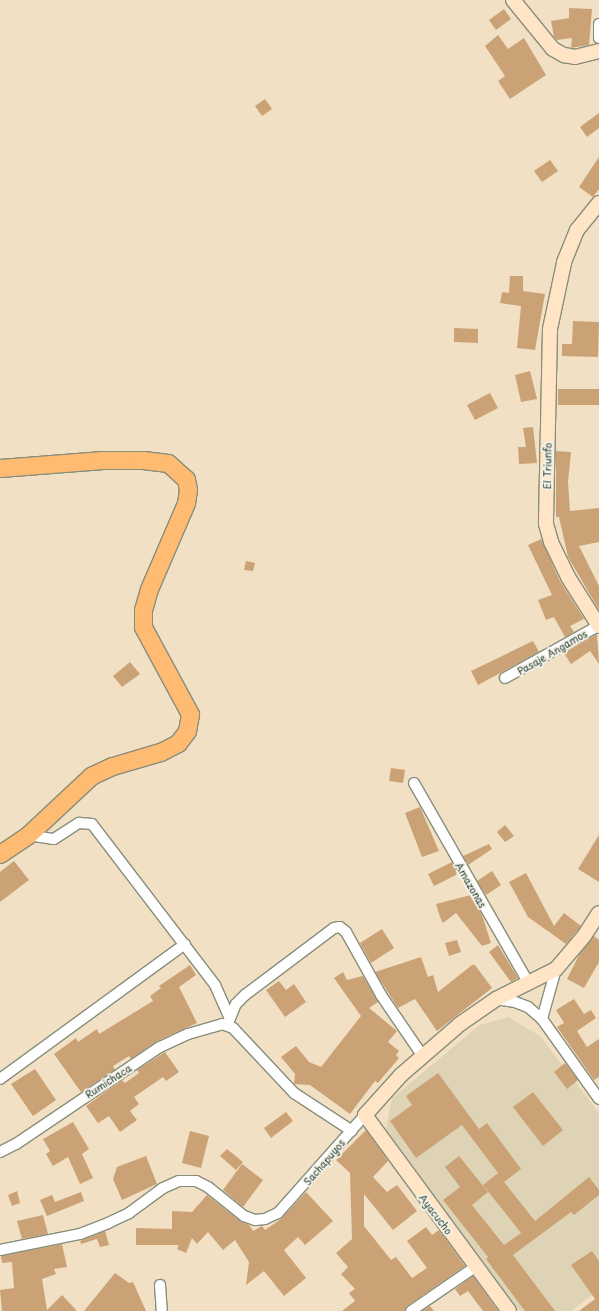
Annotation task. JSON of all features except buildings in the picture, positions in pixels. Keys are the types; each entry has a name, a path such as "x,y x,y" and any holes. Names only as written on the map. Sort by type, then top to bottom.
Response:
{"highway":[{"path":"0,468 103,460 158,461 176,468 186,479 188,490 186,503 172,530 143,610 143,627 153,649 182,695 190,714 187,731 178,743 160,752 112,766 91,776 28,835 0,854"}],"main road":[{"path":"513,0 553,50 564,55 575,57 599,51"},
{"name":"El Triunfo","path":"598,206 577,230 564,263 556,292 550,329 548,364 546,524 551,542 568,577 599,626"},
{"name":"Sachapuyos","path":"365,1115 422,1055 460,1024 496,999 529,984 556,969 584,936 599,913"},
{"name":"Ayacucho","path":"365,1115 475,1267 509,1311"}],"street":[{"path":"599,24 599,38"},
{"name":"Pasaje Angamos","path":"505,678 599,626"},
{"name":"Amazonas","path":"414,784 529,984"},
{"path":"28,835 54,839 79,823 92,824 215,985 227,1022 294,1092 352,1130"},
{"path":"227,1022 236,1004 245,995 334,928 340,927 346,932 381,995 422,1055"},
{"path":"0,1079 185,944"},
{"path":"542,1019 556,969"},
{"path":"496,999 515,1002 528,1007 542,1019 599,1099"},
{"name":"Rumichaca","path":"0,1152 16,1144 160,1047 188,1034 227,1022"},
{"name":"Sachapuyos","path":"0,1250 80,1234 129,1213 163,1188 179,1181 196,1181 208,1187 244,1216 255,1220 265,1219 278,1213 365,1115"},
{"path":"412,1311 475,1267"},
{"path":"160,1284 162,1311"}],"shaded area":[{"path":"508,1017 540,1036 599,1113 599,1290 571,1311 519,1311 386,1129 392,1098 480,1025"}]}
